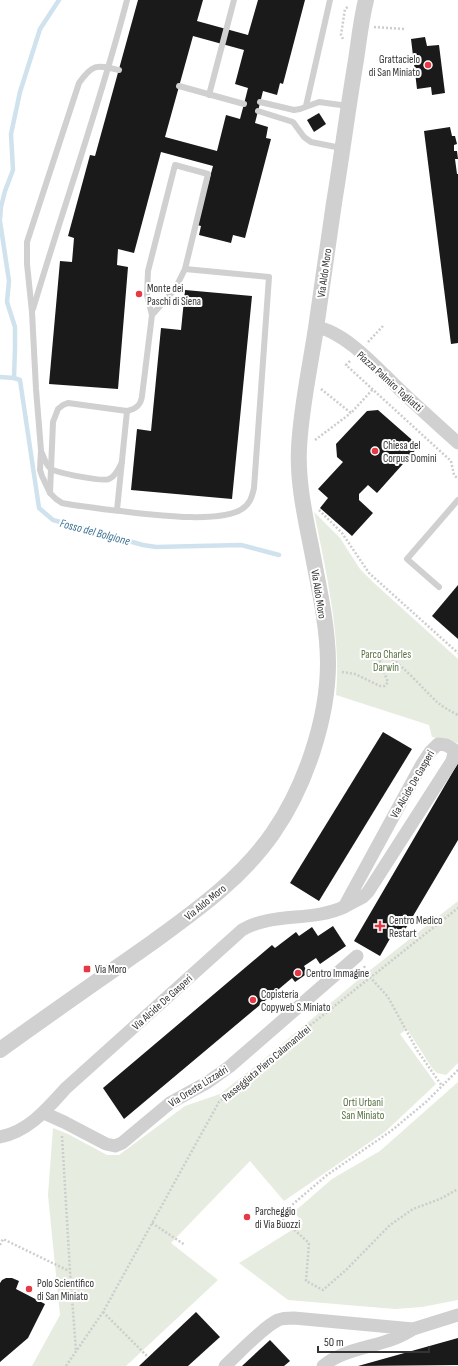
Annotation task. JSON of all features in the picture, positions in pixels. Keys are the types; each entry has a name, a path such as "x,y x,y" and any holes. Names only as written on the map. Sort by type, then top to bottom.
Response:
{"street":[{"name":"Via Aldo Moro","path":"0,1050 153,942 222,889 249,863 271,836 290,806 302,781 320,720 326,685 328,660 316,572 302,495 299,452 302,417 348,106 366,0"},
{"name":"Piazza Palmiro Togliatti","path":"316,327 332,332 359,352 458,443"},
{"name":"Via Alcide De Gasperi","path":"0,1137 24,1128 44,1113 66,1088 242,930 257,923 334,911 344,907 363,897 368,892 452,761 454,753 453,749 442,744 438,744 427,756 344,907"},
{"name":"Via Oreste Lizzadri","path":"44,1113 106,1144 114,1146 122,1143 166,1106 208,1082 229,1067 357,956"},
{"path":"323,1366 340,1355 458,1315"},
{"path":"225,1366 268,1327 284,1318 413,1329"}],"lane":[{"path":"32,312 109,68 127,0"},
{"path":"209,95 234,0"},
{"path":"306,106 330,0"},
{"path":"118,70 98,66 94,67 85,74 79,83 28,233 27,264 32,312 41,450 40,470 50,493 62,503 179,516 220,516 232,514 248,504 251,498 254,479 269,277 184,269"},
{"path":"179,86 244,104"},
{"path":"260,102 294,110 319,102 348,106"},
{"path":"258,111 292,122 304,137 311,142 343,148"},
{"path":"50,493 53,422 58,409 63,405 75,404 127,411 136,408 142,400 152,315 147,295 149,262 175,165 208,174 184,269 175,289 152,315"},
{"path":"117,510 127,411"},
{"path":"41,450 48,466 52,469 59,472 105,480 110,479 114,475 122,462"},
{"path":"439,587 406,559 458,500"}],"path":[{"path":"372,27 405,29"},
{"path":"363,346 383,326"},
{"path":"352,359 346,365 451,461 454,475 458,479"},
{"path":"318,387 350,413"},
{"path":"312,442 350,413 373,389"},
{"path":"318,509 342,533 369,573 458,653"},
{"path":"337,671 355,674 380,686 386,686 388,682 379,661 381,656 387,655 437,702 458,715"},
{"name":"Passeggiata Piero Calamandrei","path":"66,1366 103,1312 219,1102 284,1046 458,908"},
{"path":"357,956 370,977 388,997 417,1050 442,1086"},
{"path":"458,1070 426,1102 391,1130 327,1176 279,1216 309,1243 306,1280 323,1290 346,1270 390,1225 413,1209 440,1199 458,1189"},
{"path":"62,1128 76,1351"},
{"path":"152,1223 185,1245"},
{"path":"0,1245 3,1239 70,1271"},
{"path":"103,1312 148,1357"}],"green space":[{"name":"Parco Charles Darwin","path":"314,512 340,538 360,569 458,659 458,743 432,737 429,725 336,695 337,651 335,627"},
{"name":"Orti Urbani San Miniato","path":"458,901 458,1063 446,1075 437,1073 432,1068 407,1029 400,1034 436,1084 386,1131 284,1201 250,1161 171,1243 218,1280 126,1366 32,1366 60,1315 48,1195 53,1128 68,1134 107,1155 119,1155 185,1106 220,1094 262,1061 364,975"},
{"path":"458,1082 458,1300 422,1307 395,1309 288,1300 239,1263 303,1223 294,1212 332,1179 380,1151"}],"building":[{"path":"138,0 203,0 197,21 248,35 258,0 305,0 283,84 280,83 277,95 263,91 255,123 268,127 266,138 271,139 245,238 233,235 231,243 199,235 201,226 197,225 213,166 161,152 134,253 118,249 117,265 128,267 118,389 49,384 60,261 72,262 74,238 68,236 90,155 95,156","holes":["193,36 244,50 235,84 248,88 240,119 226,115 217,151 165,137"]},
{"name":"Grattacielo di San Miniato","path":"425,37 427,46 439,45 445,93 432,95 431,87 417,89 411,39"},
{"path":"319,113 326,124 314,132 307,120"},
{"path":"450,127 452,136 455,136 457,144 454,145 454,151 457,151 458,159 455,159 458,174 458,343 451,344 424,131"},
{"path":"185,290 252,296 232,499 131,490 137,429 151,431 161,328 181,330"},
{"name":"Chiesa del Corpus Domini","path":"378,410 419,446 377,493 368,485 359,494 359,500 373,513 352,536 320,508 328,498 318,489 343,462 337,457 336,444 367,411"},
{"path":"458,585 458,639 432,616"},
{"path":"383,732 412,749 319,901 290,883"},
{"path":"458,763 458,840 403,933 396,928 380,956 354,941"},
{"path":"333,926 346,946 320,964 316,958 304,966 308,973 295,982 292,978 124,1119 103,1088 272,945 275,948 296,932 299,936 312,927 318,936"},
{"path":"6,1278 12,1278 19,1281 16,1289 45,1304 28,1338 0,1362 0,1283"},
{"path":"196,1312 220,1337 188,1366 139,1366"},
{"path":"458,1338 458,1365 358,1366"},
{"path":"270,1340 290,1361 284,1366 242,1366"}],"waterway":[{"path":"0,219 5,191 13,170 11,134 20,92 40,29 59,0"},
{"path":"0,221 9,281 7,302 15,327 14,378"},
{"name":"Fosso del Bolgione","path":"0,377 20,380 39,508 53,520 143,545 156,547 241,545 279,555"}],"place":[{"name":"Grattacielo di San Miniato","path":"428,65"},
{"name":"Monte dei Paschi di Siena","path":"139,294"},
{"name":"Chiesa del Corpus Domini","path":"375,451"},
{"name":"Centro Medico Restart","path":"380,926"},
{"name":"Via Moro","path":"87,969"},
{"name":"Centro Immagine","path":"298,973"},
{"name":"Copisteria Copyweb S.Miniato","path":"253,1000"},
{"name":"Parcheggio di Via Buozzi","path":"247,1217"},
{"name":"Polo Scientifico di San Miniato","path":"29,1289"}]}
